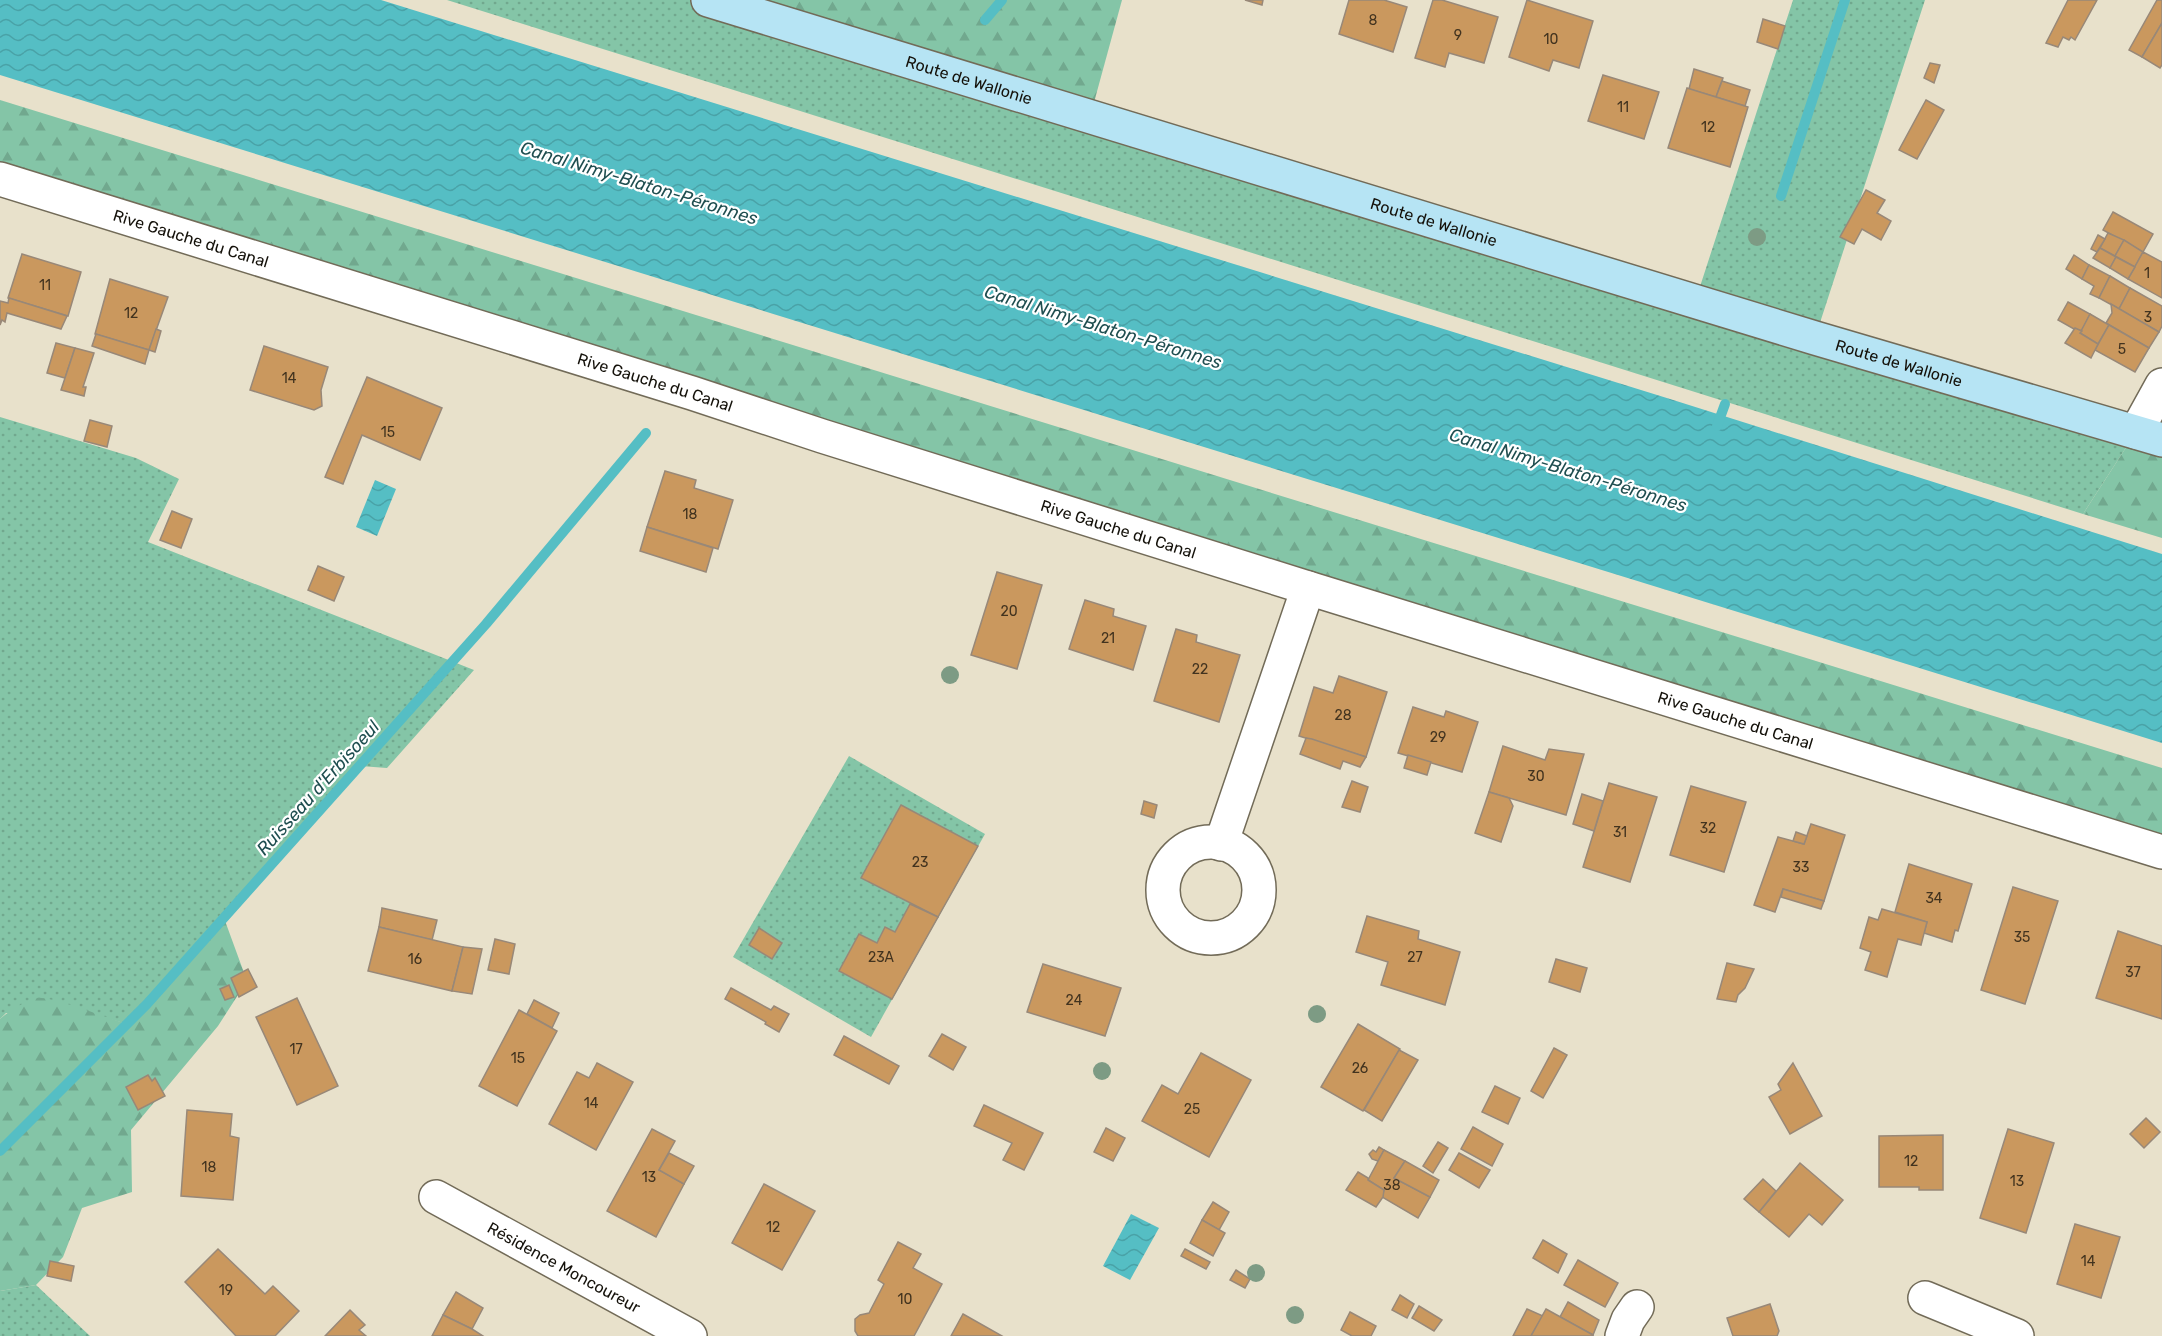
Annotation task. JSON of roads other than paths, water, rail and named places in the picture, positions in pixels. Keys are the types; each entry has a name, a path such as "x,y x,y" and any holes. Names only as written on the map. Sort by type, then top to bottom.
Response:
{"main road":[{"name":"Route de Wallonie","path":"708,0 760,10 1804,335 2149,436"}],"street":[{"name":"Rive Gauche du Canal","path":"0,179 2162,852"},
{"path":"2149,436 2162,385"},
{"path":"1221,843 1308,588"},
{"name":"Résidence Moncoureur","path":"436,1197 690,1336"},
{"path":"1925,1298 2017,1336"},
{"path":"1622,1336 1628,1320 1637,1307"}],"water":[{"name":"Canal Nimy-Blaton-Péronnes","path":"0,0 381,0 1670,399 2162,554 2162,743 0,75"},
{"path":"375,480 396,489 377,536 356,527"},
{"path":"1131,1214 1159,1228 1130,1280 1103,1266"}],"waterway":[{"name":"Ruisseau d'Erbisoeul","path":"985,20 1002,0"},
{"path":"1781,196 1845,0"},
{"path":"1717,426 1725,404"},
{"name":"Ruisseau d'Erbisoeul","path":"0,1151 147,1004 486,624 646,433"}]}
